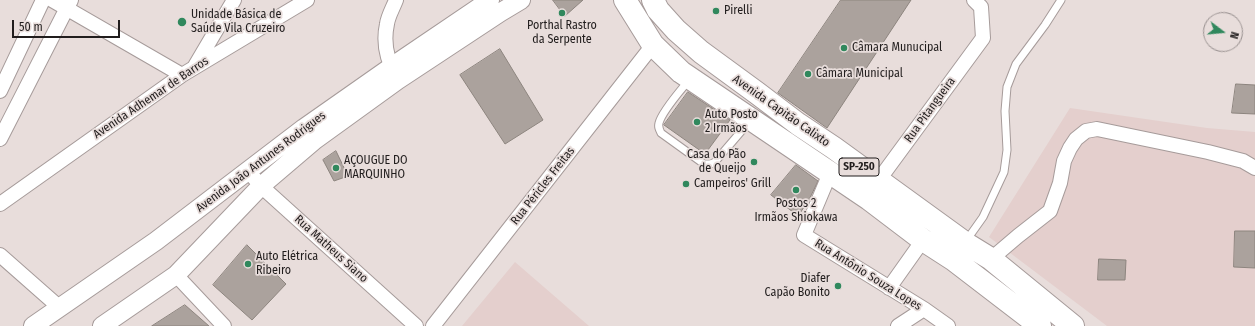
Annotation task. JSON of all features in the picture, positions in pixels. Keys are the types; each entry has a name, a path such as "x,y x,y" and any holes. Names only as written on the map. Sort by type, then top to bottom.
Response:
{"main road":[{"name":"Avenida Capitão Calixto","path":"625,0 653,45 681,72 869,199 923,240 954,260 1040,326"},
{"name":"Avenida Capitão Calixto","path":"653,0 658,10 676,30 701,52 798,124 834,148 965,243 991,259 1073,326"}],"street":[{"path":"0,91 43,0"},
{"path":"52,0 69,4 188,71 234,0"},
{"name":"Avenida Adhemar de Barros","path":"0,204 188,71 306,0"},
{"path":"394,73 385,47 387,23 396,0"},
{"name":"Avenida João Antunes Rodrigues","path":"102,326 176,275 261,186 394,73 490,0"},
{"name":"Avenida João Antunes Rodrigues","path":"32,326 156,241 304,128 394,73 521,0"},
{"name":"Rua Pitangueira","path":"878,181 983,38 981,7 974,0"},
{"path":"0,139 69,4"},
{"name":"Rua Péricles Freitas","path":"433,326 653,45"},
{"path":"991,259 1050,211 1060,183 1064,161 1076,139 1086,131 1097,129 1208,152 1243,161 1255,168"},
{"name":"Rua Matheus Siano","path":"248,171 261,186 416,326"},
{"name":"Rua Antônio Souza Lopes","path":"830,173 804,235 924,308 948,326"},
{"path":"889,288 923,240"},
{"path":"0,256 59,307"},
{"path":"176,275 224,326"},
{"path":"898,326 924,308"}],"lane":[{"path":"965,243 983,217 1004,172 1008,150 1004,111 1007,87 1016,64 1045,25 1061,0"},
{"path":"690,78 659,122 658,128 661,132 704,164 714,163 751,120"}],"shaded area":[{"path":"1070,108 1207,128 1255,132 1255,326 1107,326 989,237"},
{"path":"515,262 589,326 462,326"}],"building":[{"name":"Porthal Rastro da Serpente","path":"553,0 583,0 565,16"},
{"name":"Câmara Munucipal","path":"841,0 911,0 827,128 778,93"},
{"path":"500,49 543,120 505,144 460,75"},
{"path":"1236,84 1255,85 1255,114 1232,113"},
{"name":"Auto Posto 2 Irmãos","path":"688,92 730,120 705,154 664,125"},
{"name":"AÇOUGUE DO MARQUINHO","path":"336,151 348,176 334,181 323,160"},
{"name":"Postos 2 Irmãos Shiokawa","path":"796,165 818,181 809,200 798,216 771,195"},
{"path":"1235,231 1255,231 1255,268 1234,267"},
{"name":"Auto Elétrica Ribeiro","path":"247,245 286,284 252,320 213,285"},
{"path":"1099,259 1126,260 1125,280 1098,280"},
{"path":"185,305 209,326 152,326"}],"place":[{"name":"Pirelli","path":"716,11"},
{"name":"Porthal Rastro da Serpente","path":"562,13"},
{"name":"Unidade Básica de Saúde Vila Cruzeiro","path":"182,22"},
{"name":"Câmara Munucipal","path":"844,48"},
{"name":"Câmara Municipal","path":"808,74"},
{"name":"Auto Posto 2 Irmãos","path":"697,122"},
{"name":"Casa do Pão de Queijo","path":"754,162"},
{"name":"AÇOUGUE DO MARQUINHO","path":"336,168"},
{"name":"Campeiros' Grill","path":"686,184"},
{"name":"Postos 2 Irmãos Shiokawa","path":"796,190"},
{"name":"Auto Elétrica Ribeiro","path":"248,264"},
{"name":"Diafer Capão Bonito","path":"838,286"}]}
